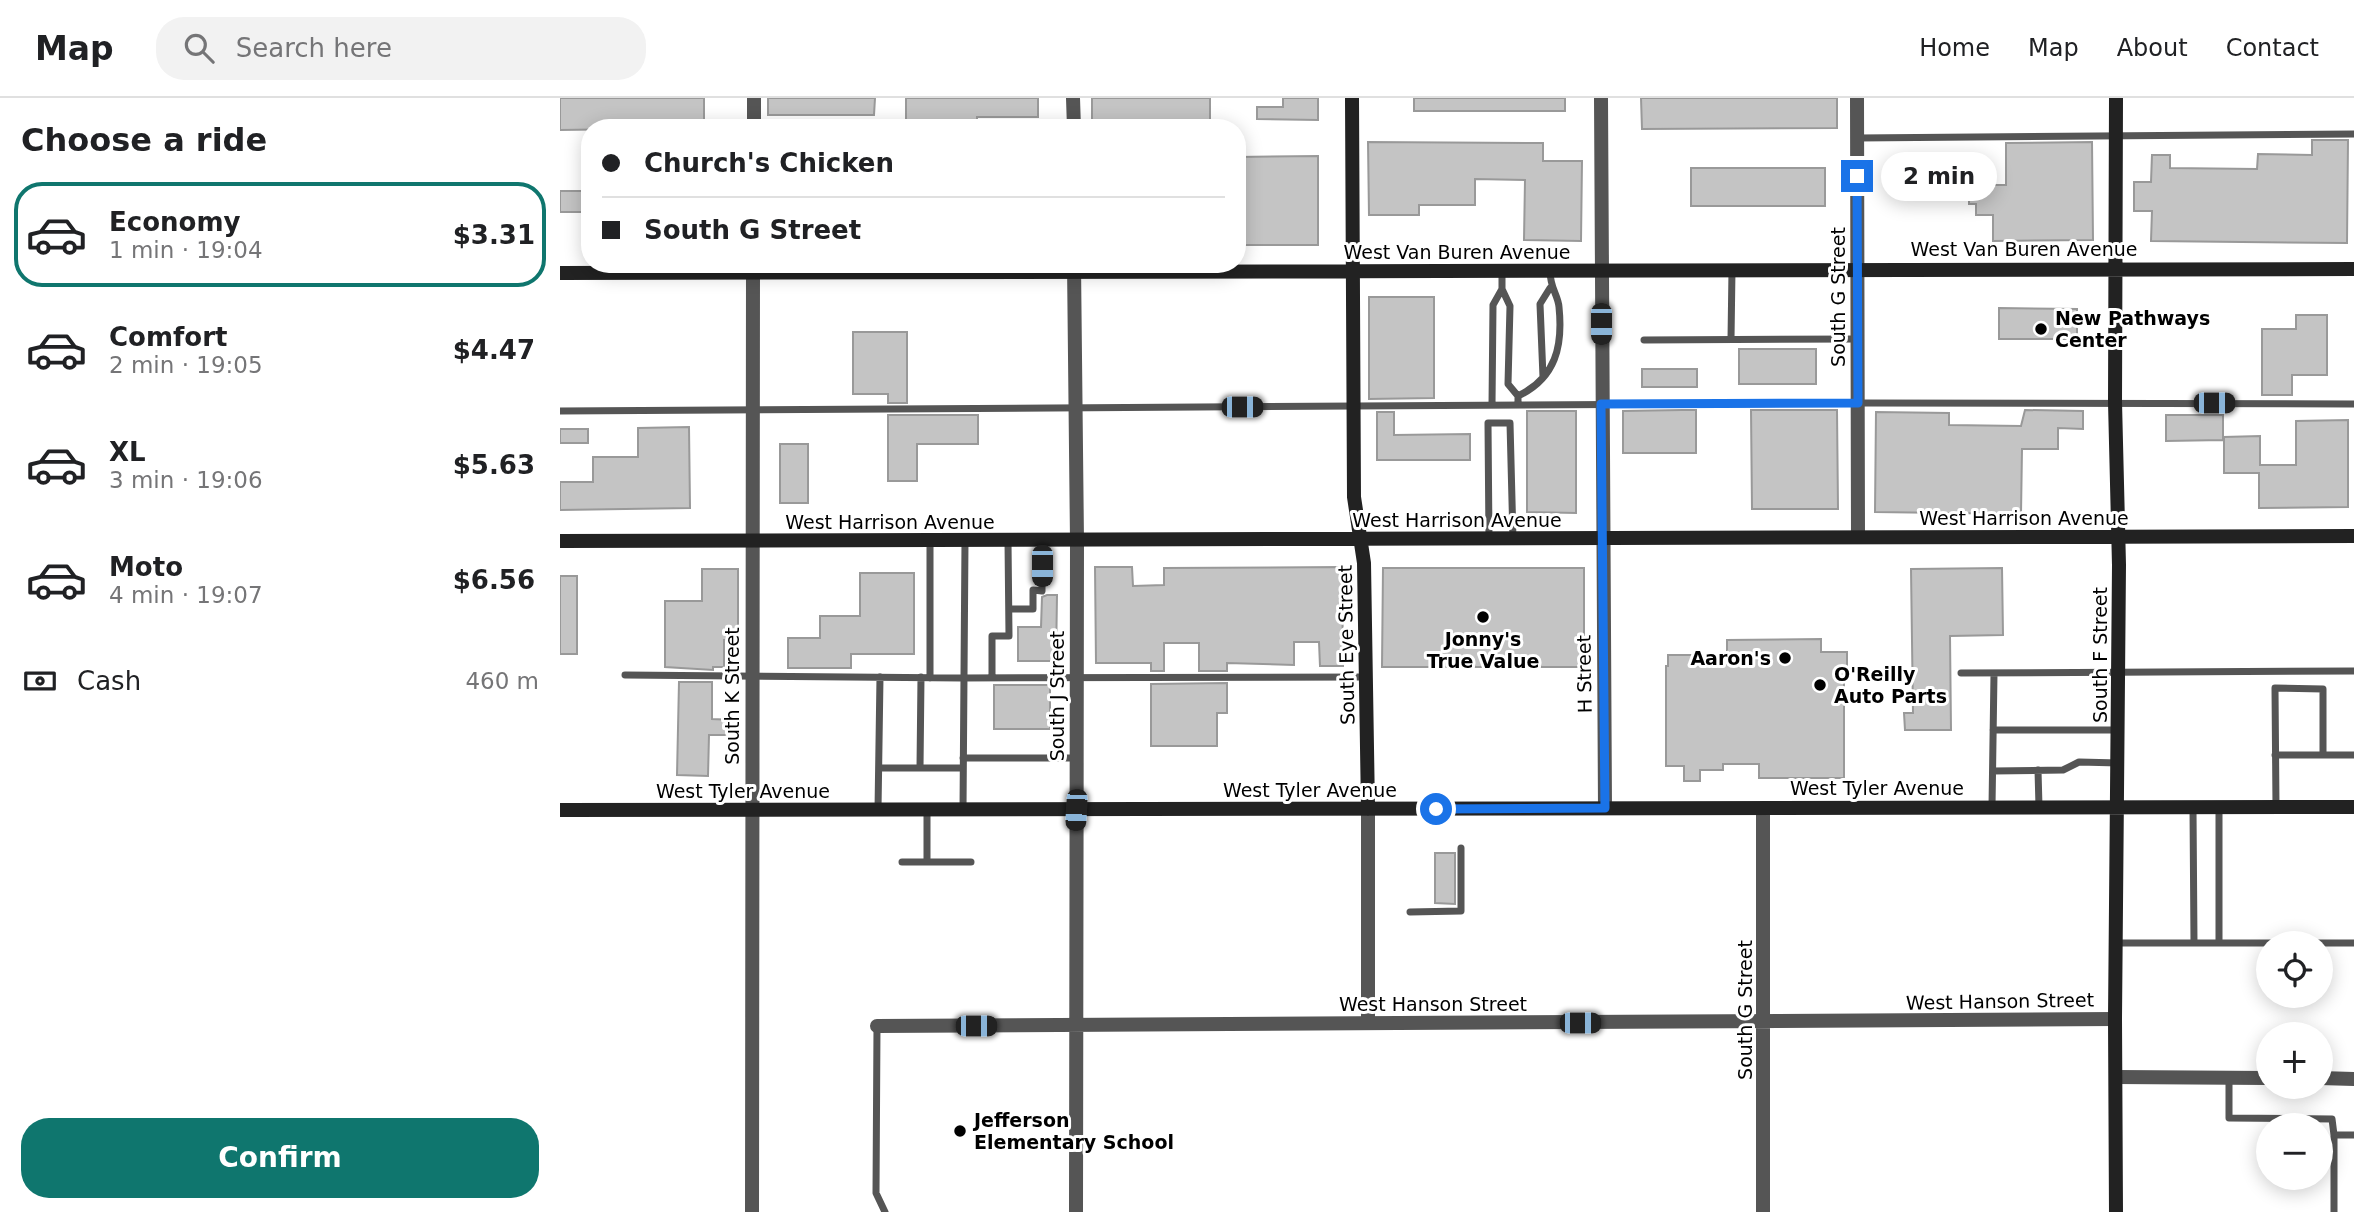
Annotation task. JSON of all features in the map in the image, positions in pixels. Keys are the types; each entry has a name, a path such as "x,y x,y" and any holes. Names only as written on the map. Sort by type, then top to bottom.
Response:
{"street":[{"path":"754,98 754,119"},
{"path":"1073,98 1074,119"},
{"name":"South Eye Street","path":"1352,98 1354,497 1364,563 1368,1023"},
{"name":"H Street","path":"1601,98 1601,539 1605,808"},
{"name":"South G Street","path":"1857,98 1858,537"},
{"name":"South F Street","path":"2116,98 2115,402 2119,674 2116,1212"},
{"name":"West Van Buren Avenue","path":"1246,270 2354,269"},
{"name":"West Van Buren Avenue","path":"560,272 581,272"},
{"name":"South K Street","path":"752,1212 753,273"},
{"name":"South J Street","path":"1074,273 1077,541 1076,1212"},
{"name":"West Harrison Avenue","path":"560,541 2354,536"},
{"name":"West Tyler Avenue","path":"560,810 2354,807"},
{"name":"South G Street","path":"1763,808 1763,1212"},
{"name":"West Hanson Street","path":"877,1026 2115,1019"},
{"path":"2116,1077 2256,1078"},
{"path":"2333,1079 2354,1079"}],"lane":[{"path":"1857,138 2354,134"},
{"path":"1731,339 1732,270"},
{"path":"1502,271 1502,289 1510,306 1508,384 1518,396 1518,405"},
{"path":"1518,396 1532,389 1543,377 1559,351 1559,304 1550,288 1549,271"},
{"path":"1543,377 1540,304 1550,288"},
{"path":"1497,423 1494,405 1493,305 1502,289"},
{"path":"1644,340 1858,339"},
{"path":"560,411 1601,404 2354,404"},
{"path":"1489,540 1488,423 1510,423 1514,539"},
{"path":"920,768 930,541"},
{"path":"963,810 965,541"},
{"path":"992,678 992,636 1009,636 1008,541"},
{"path":"1009,609 1033,609 1034,590 1042,591 1042,541"},
{"path":"2323,671 2323,755"},
{"path":"1961,673 2354,671"},
{"path":"2281,672 2282,688"},
{"path":"1992,807 1994,674"},
{"path":"625,675 925,678 1366,677"},
{"path":"878,810 880,677"},
{"path":"2276,807 2275,688 2323,689"},
{"path":"1993,730 2119,730"},
{"path":"2275,755 2354,755"},
{"path":"962,758 1076,758"},
{"path":"1993,771 2063,770 2079,762 2119,763"},
{"path":"879,768 962,768"},
{"path":"2038,770 2039,807"},
{"path":"2219,807 2219,943"},
{"path":"2193,808 2194,943"},
{"path":"926,810 927,862"},
{"path":"1410,912 1461,911 1461,848"},
{"path":"902,862 971,862"},
{"path":"2116,943 2354,943"},
{"path":"877,1026 876,1193 886,1212"},
{"path":"2230,1078 2229,1118 2332,1119 2334,1212"},
{"path":"2334,1135 2354,1135"}],"building":[{"path":"560,98 704,98 704,119 581,119 581,130 560,130"},
{"path":"768,98 875,98 874,115 768,115"},
{"path":"906,98 1038,98 1038,117 906,119"},
{"path":"1092,98 1210,98 1210,119 1092,119"},
{"path":"1283,98 1318,98 1318,120 1257,119 1257,107 1283,107"},
{"path":"1414,98 1565,98 1565,111 1414,111"},
{"path":"1641,98 1837,98 1837,128 1642,129"},
{"path":"2312,140 2348,140 2347,243 2151,241 2152,211 2134,211 2134,182 2151,182 2152,155 2170,155 2170,168 2257,169 2258,154 2312,155"},
{"path":"1368,142 1543,143 1543,161 1582,161 1581,241 1524,240 1525,180 1475,179 1475,205 1419,205 1419,215 1369,215"},
{"path":"2092,142 2093,240 1993,241 1993,215 1976,215 1976,204 1969,204 1969,185 2006,185 2006,143"},
{"path":"1318,156 1318,245 1246,245 1246,157"},
{"path":"1691,168 1825,168 1825,206 1691,206"},
{"path":"560,191 581,191 581,212 560,212"},
{"path":"1369,297 1434,297 1434,398 1369,399"},
{"path":"1999,308 2077,309 2077,339 1999,339"},
{"path":"2296,315 2327,315 2327,375 2292,375 2292,395 2262,395 2262,329 2296,329"},
{"path":"853,332 907,332 907,403 888,403 888,394 853,394"},
{"path":"1739,349 1816,349 1816,384 1739,384"},
{"path":"1642,369 1697,369 1697,387 1642,387"},
{"path":"1696,410 1696,453 1623,453 1623,411"},
{"path":"1751,410 1837,410 1838,509 1752,509"},
{"path":"2025,410 2083,411 2083,429 2058,428 2058,449 2022,449 2021,514 1875,512 1876,412 1949,413 1949,425 2021,426"},
{"path":"1527,411 1576,411 1576,513 1527,512"},
{"path":"1377,412 1394,412 1394,435 1470,434 1470,460 1377,460"},
{"path":"888,415 978,415 978,444 917,444 917,481 888,481"},
{"path":"2166,415 2223,415 2223,440 2166,441"},
{"path":"2348,420 2348,507 2259,508 2259,473 2224,473 2224,437 2260,436 2260,465 2296,465 2296,421"},
{"path":"689,427 690,508 560,510 560,482 593,482 593,457 638,457 638,428"},
{"path":"560,429 588,429 588,443 560,443"},
{"path":"780,444 808,444 808,503 780,503"},
{"path":"1095,567 1132,567 1133,586 1164,585 1164,568 1342,567 1343,666 1320,666 1319,642 1294,642 1294,665 1227,663 1227,671 1199,671 1199,643 1164,643 1164,671 1151,671 1151,663 1096,663"},
{"name":"Jonny's True Value","path":"1383,568 1584,568 1584,667 1382,667"},
{"path":"2002,568 2003,635 1950,636 1951,730 1905,730 1904,713 1913,713 1911,569"},
{"path":"702,569 738,569 738,640 724,640 724,667 713,667 713,670 665,667 665,601 702,601"},
{"path":"860,573 914,573 914,654 851,654 851,668 788,668 788,638 820,638 820,616 860,616"},
{"path":"560,576 577,576 577,654 560,654"},
{"path":"1057,595 1056,661 1018,661 1018,627 1041,627 1042,597"},
{"path":"1821,639 1821,652 1847,652 1847,674 1844,674 1844,778 1759,778 1759,764 1723,764 1723,770 1700,770 1700,781 1684,781 1684,766 1666,766 1668,655 1727,655 1727,640"},
{"path":"679,682 712,682 712,719 735,720 735,735 709,735 708,776 677,775"},
{"path":"1227,683 1227,713 1217,713 1217,746 1151,746 1151,684"},
{"path":"994,685 1050,685 1050,729 994,729"},
{"path":"1435,853 1455,853 1455,904 1435,903"}],"place":[{"name":"New Pathways Center","path":"2041,329"},
{"name":"Jonny's True Value","path":"1483,617"},
{"name":"Aaron's","path":"1785,658"},
{"name":"O'Reilly Auto Parts","path":"1820,685"},
{"name":"Jefferson Elementary School","path":"960,1131"}],"route":[{"path":"1436,809 1605,808 1601,404 1858,403 1857,176"}]}
